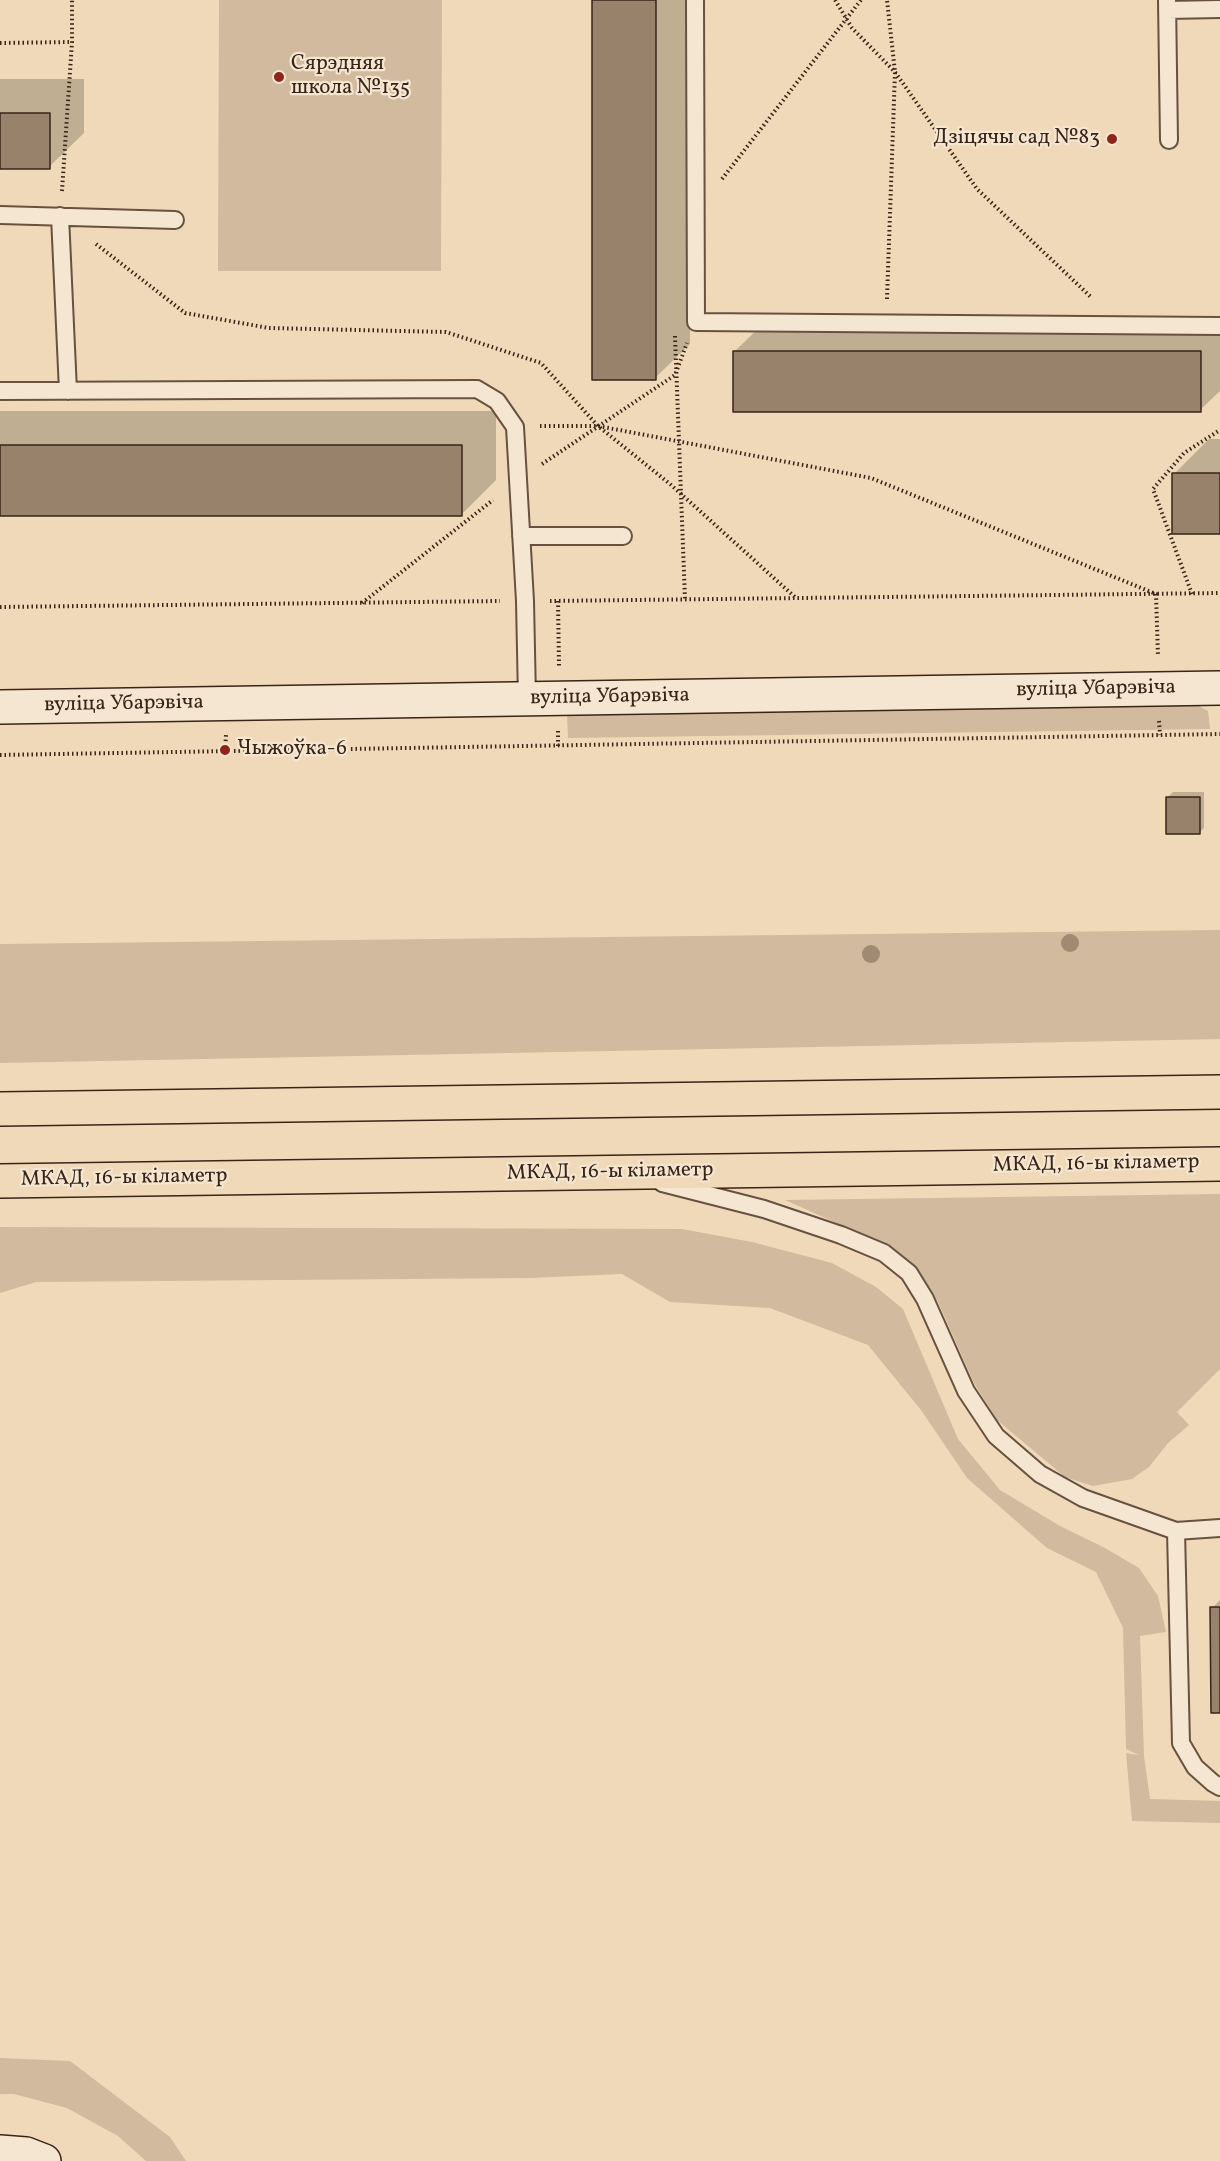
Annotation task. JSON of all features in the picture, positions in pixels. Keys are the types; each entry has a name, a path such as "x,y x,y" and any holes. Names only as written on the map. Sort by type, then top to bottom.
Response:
{"highway":[{"path":"0,1109 1220,1092"},
{"name":"МКАД, 16-ы кіламетр","path":"0,1181 1220,1164"}],"main road":[{"name":"вуліца Убарэвіча","path":"0,707 1220,688"},
{"path":"0,2152 27,2154 44,2161"}],"lane":[{"path":"696,0 696,322 1220,326"},
{"path":"1169,140 1167,5 1220,9"},
{"path":"0,215 175,220"},
{"path":"60,216 68,390"},
{"path":"0,391 477,389 497,401 515,427 525,601 527,699"},
{"path":"521,536 622,536"},
{"path":"1220,688 1220,696"},
{"path":"621,1173 764,1209 841,1235 884,1253 909,1273 920,1290 966,1391 996,1436 1040,1474 1083,1498 1176,1531 1220,1528"},
{"path":"1176,1531 1180,1743 1195,1767 1220,1787"}],"path":[{"path":"60,216 72,42 72,0"},
{"path":"835,0 852,28 895,72 977,189 1121,326"},
{"path":"696,212 861,0"},
{"path":"886,324 895,72 887,0"},
{"path":"0,44 72,42"},
{"path":"685,599 675,375 696,322"},
{"path":"361,603 518,480 675,375"},
{"path":"515,427 598,426 871,478 1156,594"},
{"path":"1192,594 1153,489 1184,453 1220,430"},
{"path":"0,607 1220,593"},
{"path":"0,755 1220,734"}],"shaded area":[{"name":"Сярэдняя школа №135","path":"219,0 442,0 441,271 218,271"},
{"path":"1197,705 1208,711 1210,729 568,738 567,713"},
{"path":"1220,930 1220,1039 0,1063 0,944"},
{"path":"1220,1194 1220,1371 1177,1412 1189,1425 1168,1443 1149,1467 1132,1479 1093,1486 1065,1477 997,1420 974,1383 938,1302 917,1268 893,1248 785,1200"},
{"path":"0,1227 682,1229 752,1242 832,1263 876,1287 903,1309 958,1439 1000,1490 1060,1526 1139,1568 1158,1596 1166,1632 1140,1636 1144,1756 1150,1799 1220,1801 1220,1823 1132,1821 1126,1753 1139,1755 1126,1749 1123,1628 1096,1572 1047,1548 967,1478 921,1410 868,1345 770,1308 670,1302 622,1274 530,1278 36,1282 0,1293"},
{"path":"0,2058 70,2061 170,2137 186,2161 146,2161 118,2136 67,2108 14,2094 0,2094"}],"building":[{"path":"592,0 656,0 656,380 592,380"},
{"path":"0,113 50,113 50,169 0,169"},
{"path":"733,351 1201,351 1201,412 733,412"},
{"path":"0,445 462,445 462,516 0,516"},
{"path":"1172,473 1220,473 1220,534 1172,534"},
{"path":"1166,797 1200,797 1200,834 1166,834"},
{"path":"1210,1607 1220,1607 1220,1713 1211,1713"}],"place":[{"name":"Сярэдняя школа №135","path":"279,77"},
{"name":"Дзіцячы сад №83","path":"1112,139"},
{"name":"Чыжоўка-6","path":"225,750"}]}
